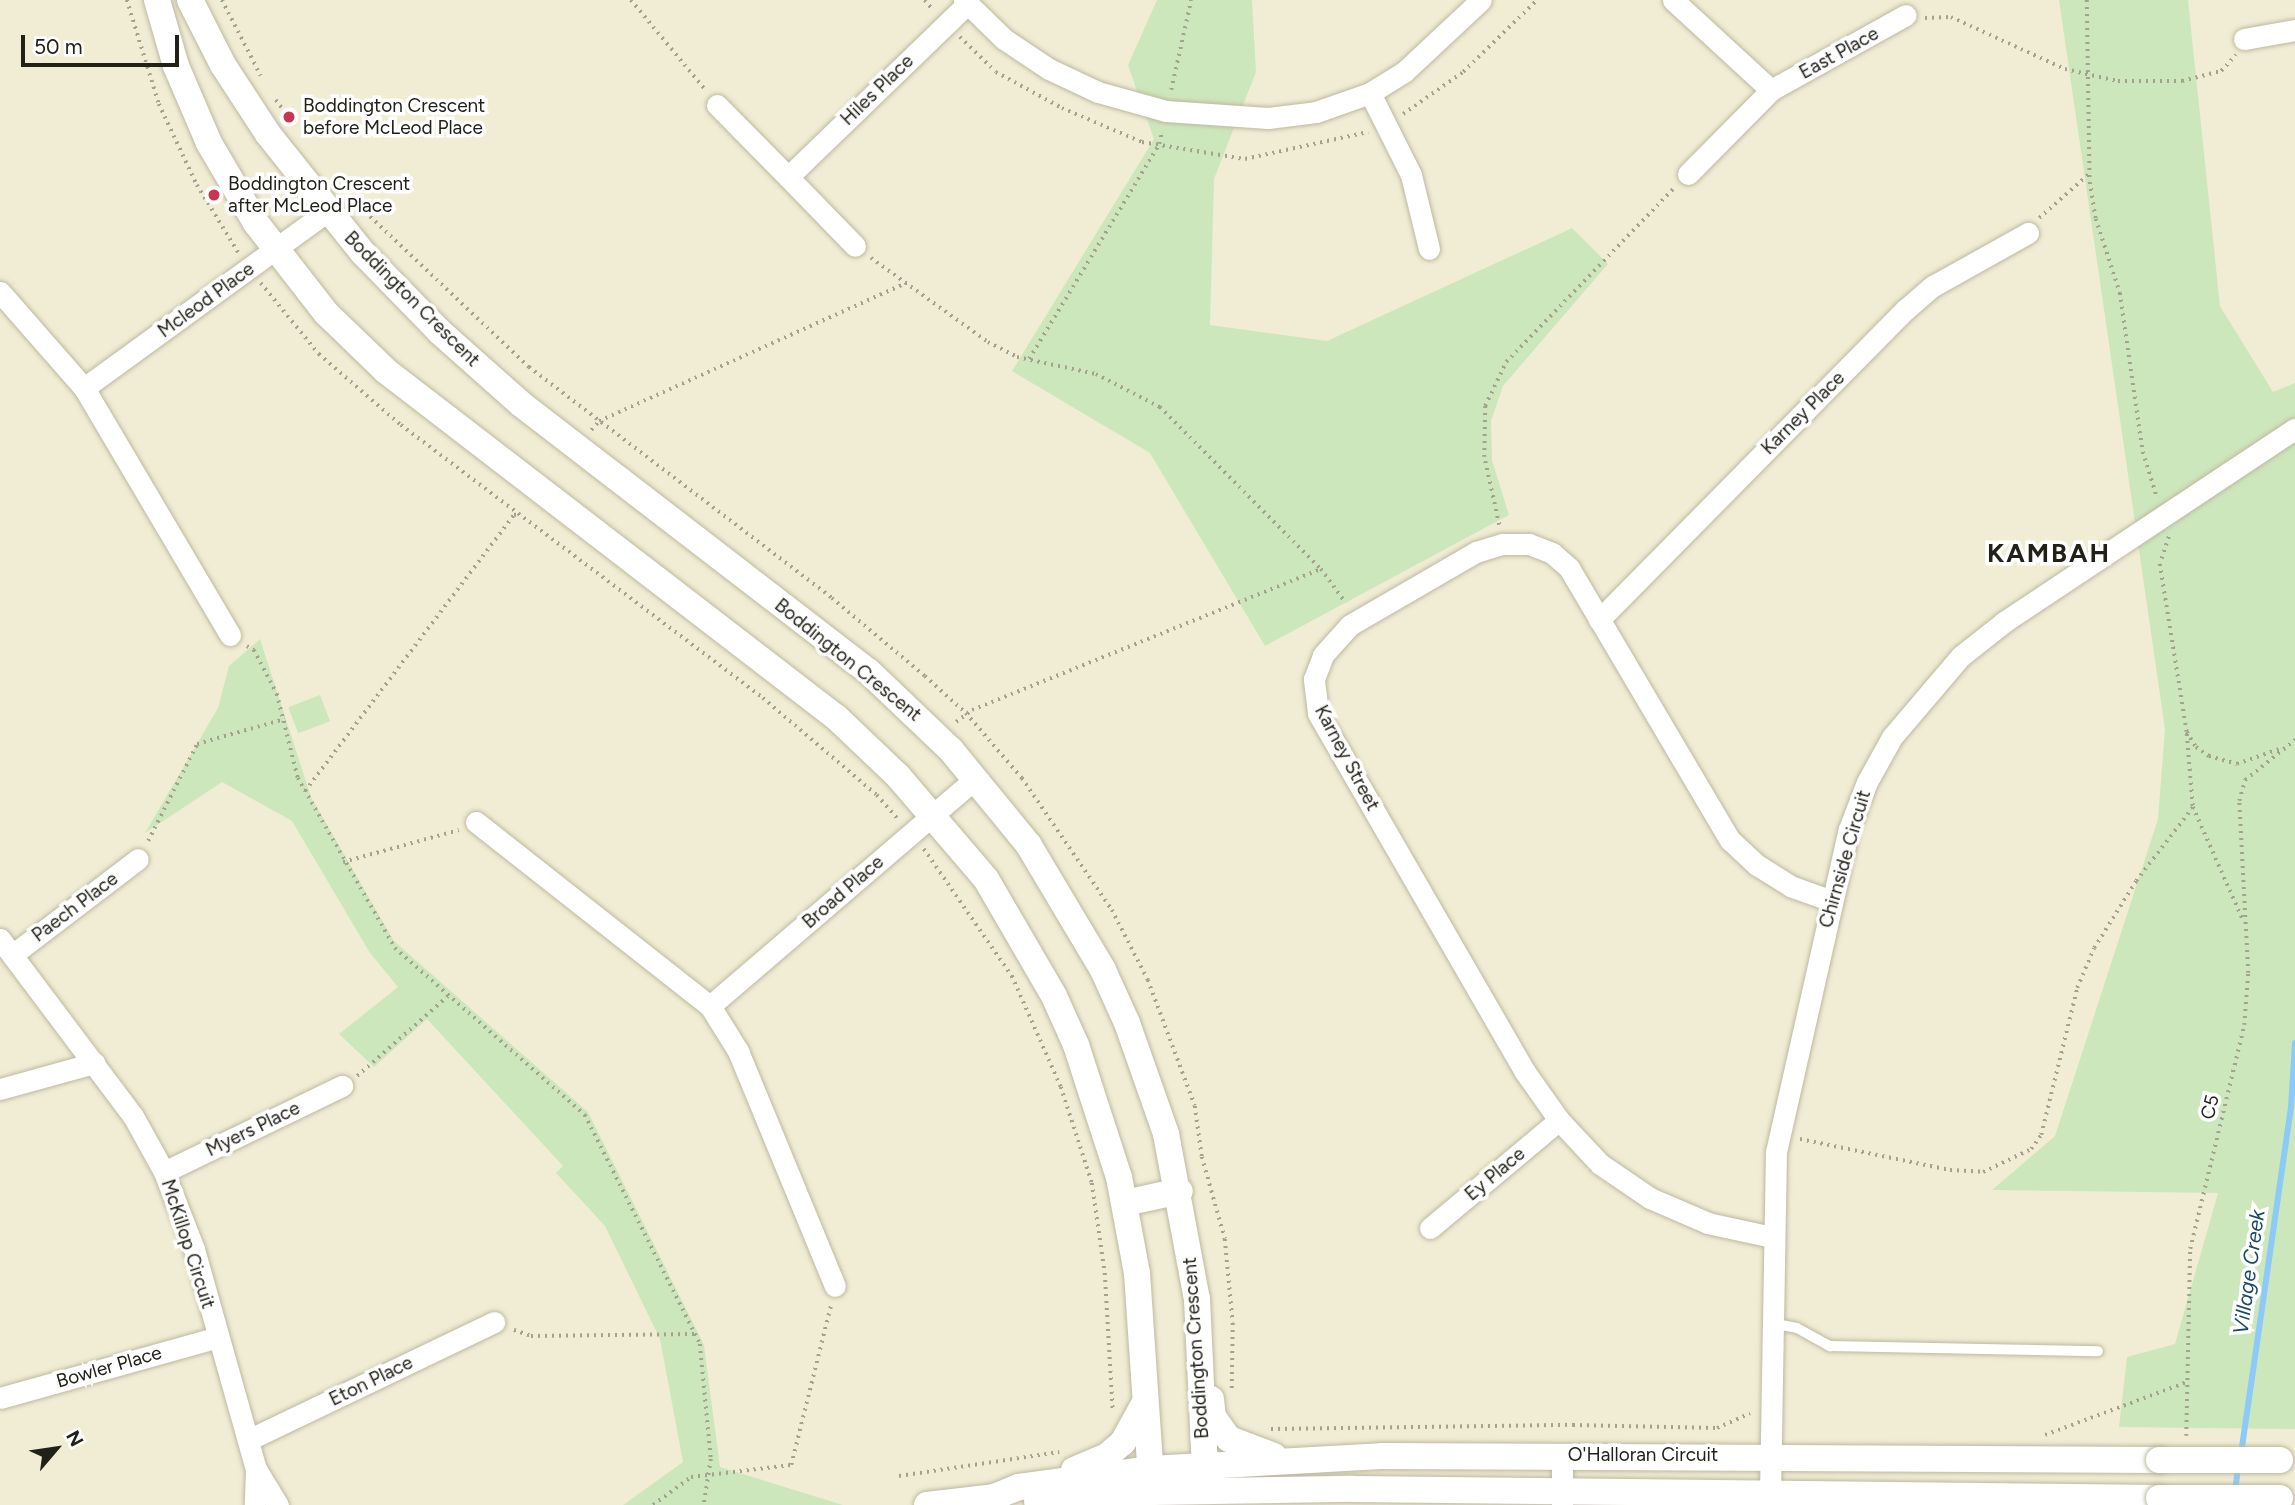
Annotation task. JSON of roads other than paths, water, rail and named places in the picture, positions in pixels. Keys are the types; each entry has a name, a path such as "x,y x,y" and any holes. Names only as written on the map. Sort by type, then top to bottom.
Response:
{"street":[{"path":"157,0 176,66 209,144 256,223 326,313 386,371 837,718 933,814 986,879 1054,996 1096,1096 1125,1203 1137,1273 1151,1481"},
{"name":"Boddington Crescent","path":"190,0 223,65 308,186 440,332 577,448 868,671 975,778 1062,895 1102,970 1148,1077 1180,1191 1197,1299 1205,1478"},
{"path":"965,2 1004,39 1049,69 1098,92 1166,111 1268,118 1316,112 1370,93 1404,72 1481,0"},
{"path":"1673,0 1771,90"},
{"name":"Hiles Place","path":"788,177 965,2"},
{"name":"East Place","path":"1688,174 1771,90 1906,15"},
{"path":"2244,39 2295,30"},
{"path":"1370,93 1411,175 1429,249"},
{"path":"717,105 855,246"},
{"name":"Mcleod Place","path":"83,388 328,211"},
{"name":"Karney Place","path":"1599,620 1905,310 1933,286 2028,233"},
{"path":"0,292 83,388 230,635"},
{"name":"Chirnside Circuit","path":"1770,1494 1772,1237 1779,1135 1832,901 1867,782 1892,737 1924,694 2004,622 2295,429"},
{"name":"Karney Street","path":"1772,1237 1708,1223 1650,1198 1600,1164 1559,1120 1525,1072 1318,713 1314,678 1323,655 1359,620 1476,552 1503,544 1529,544 1562,560 1730,840 1757,865 1790,886 1832,901"},
{"name":"Broad Place","path":"710,1006 975,778"},
{"path":"476,822 710,1006 738,1051 835,1286"},
{"name":"Paech Place","path":"6,947 138,859"},
{"name":"McKillop Circuit","path":"6,947 132,1115 164,1171 194,1249 256,1469 278,1505"},
{"path":"0,1089 93,1063"},
{"name":"Myers Place","path":"164,1171 342,1086"},
{"name":"Ey Place","path":"1430,1228 1559,1120"},
{"path":"1125,1203 1180,1191"},
{"name":"Eton Place","path":"248,1440 494,1322"},
{"name":"Bowler Place","path":"0,1398 218,1337"},
{"path":"1199,1352 1218,1427 1252,1451 1293,1460"},
{"path":"1019,1487 1107,1456 1123,1442 1144,1402"},
{"path":"1562,1455 1562,1499"},
{"name":"O'Halloran Circuit","path":"1205,1478 1293,1460 1562,1455 2287,1460"},
{"name":"McKillop Circuit","path":"255,1505 256,1469"},
{"name":"O'Halloran Circuit","path":"927,1505 994,1497 1019,1487 1205,1478 1562,1499 1770,1494 2287,1498"},
{"name":"O'Halloran Circuit","path":"994,1497 1014,1503 1151,1481"}],"lane":[{"path":"1771,1323 1797,1328 1830,1346 2098,1351"}],"waterway":[{"name":"Village Creek","path":"2241,1454 2291,1107 2295,1043"},
{"name":"Village Creek","path":"2235,1492 2238,1468"}],"place":[{"name":"Boddington Crescent before McLeod Place","path":"289,117"},
{"name":"Boddington Crescent after McLeod Place","path":"214,195"}],"district":[{"name":"KAMBAH","path":"2049,554"}]}
